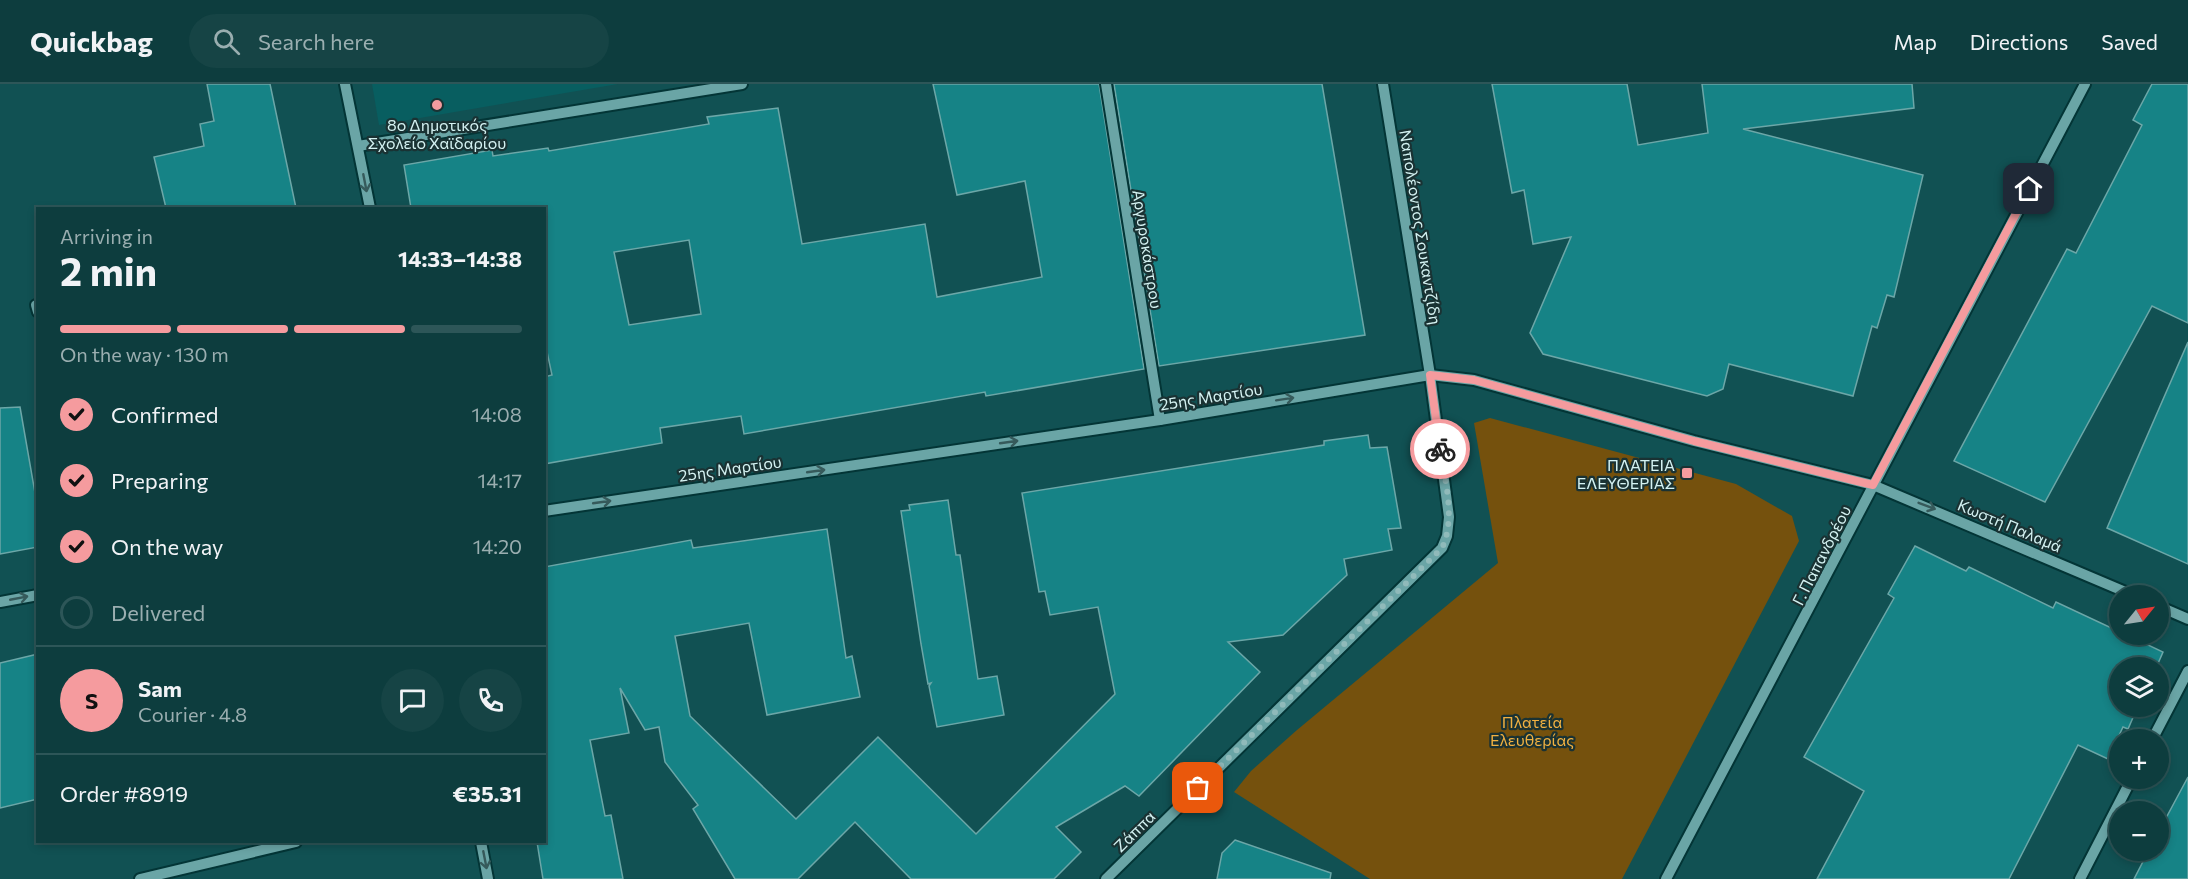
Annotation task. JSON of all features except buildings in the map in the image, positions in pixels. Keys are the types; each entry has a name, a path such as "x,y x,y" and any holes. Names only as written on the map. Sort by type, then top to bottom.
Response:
{"street":[{"path":"345,84 370,207"},
{"path":"358,146 742,84"},
{"name":"Αργυροκάστρου","path":"1106,84 1160,420"},
{"name":"Ναπολέοντος Σουκαντζίδη","path":"1383,84 1430,375"},
{"name":"Γ. Παπανδρέου","path":"1666,879 1847,540 1873,485 2085,84"},
{"name":"25ης Μαρτίου","path":"546,511 1160,420 1430,375 1474,380 1694,441 1873,485"},
{"name":"Ζάππα","path":"1106,879 1442,548 1447,536 1449,517 1430,375"},
{"name":"Κωστή Παλαμά","path":"1873,485 2109,585"},
{"path":"0,602 36,595"},
{"path":"2169,611 2188,619"},
{"path":"2158,729 2188,671"},
{"path":"2080,879 2126,789"},
{"path":"140,879 292,843"},
{"path":"481,843 488,879"}],"shaded area":[{"name":"8ο Δημοτικός Σχολείο Χαϊδαρίου","path":"372,84 618,84 379,125"}],"green space":[{"name":"Πλατεία Ελευθερίας","path":"1490,418 1736,484 1792,516 1799,541 1622,879 1370,879 1234,792 1251,771 1297,730 1498,563 1474,423"}],"way so far":[{"path":"1198,788 1442,548 1447,536 1449,517 1440,449"}],"place":[{"name":"8ο Δημοτικός Σχολείο Χαϊδαρίου","path":"437,105"},
{"name":"ΠΛΑΤΕΙΑ ΕΛΕΥΘΕΡΙΑΣ","path":"1687,473"}],"route":[{"path":"1440,449 1430,375 1474,380 1694,441 1873,485 2029,189"}]}
